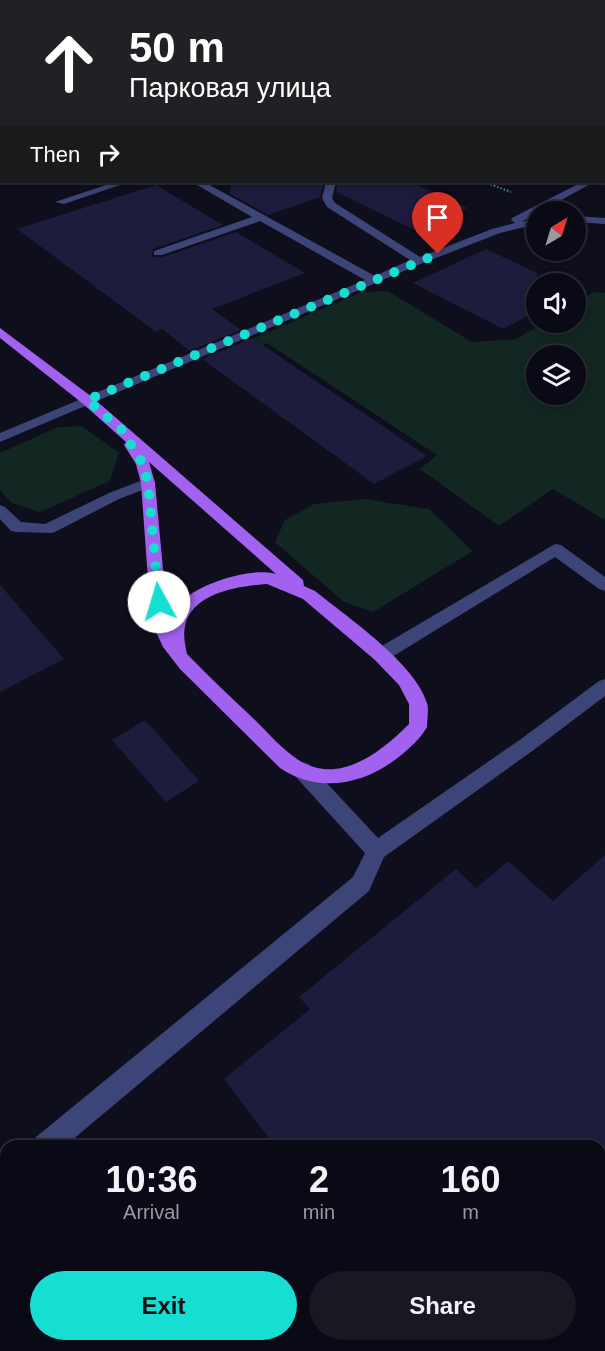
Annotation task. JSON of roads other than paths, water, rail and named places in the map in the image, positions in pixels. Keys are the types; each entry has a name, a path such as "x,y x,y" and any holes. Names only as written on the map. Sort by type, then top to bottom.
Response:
{"main road":[{"path":"0,332 122,430 309,595 381,655 406,681 418,704 418,727 385,759 354,774 327,776 302,771 282,757 178,656 167,640 159,602 148,483 143,464 122,430"},
{"path":"178,656 177,623 184,612 197,598 224,584 246,579 269,578 309,595"}],"street":[{"path":"60,202 121,183"},
{"path":"199,183 374,280"},
{"path":"331,183 327,198 331,205 419,261"},
{"path":"0,438 419,261 496,231 587,183"},
{"path":"158,253 262,218"},
{"path":"586,219 605,220"},
{"path":"496,231 526,224"},
{"path":"0,510 16,527 47,529 114,496 148,483"},
{"path":"381,655 555,549 605,585"},
{"path":"52,1140 361,884 376,851 528,744 605,686"},
{"path":"302,771 376,851"}]}
